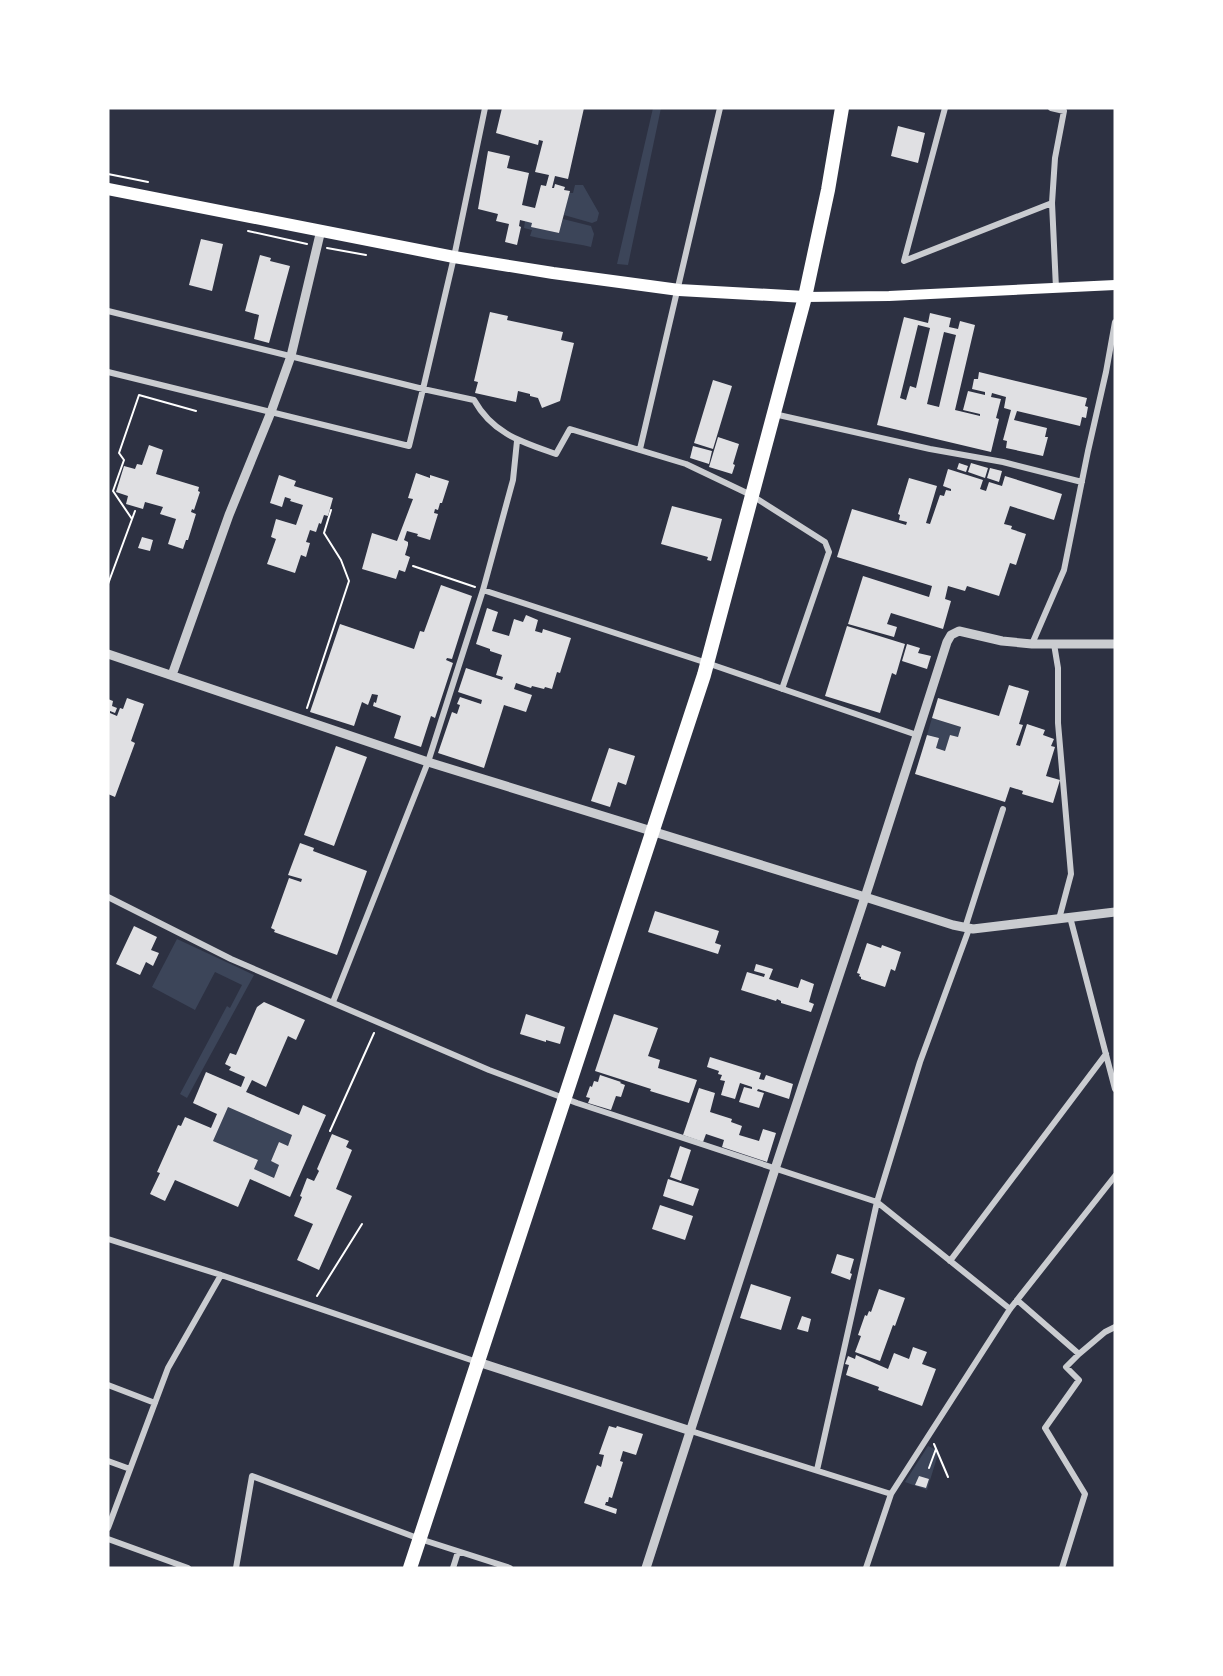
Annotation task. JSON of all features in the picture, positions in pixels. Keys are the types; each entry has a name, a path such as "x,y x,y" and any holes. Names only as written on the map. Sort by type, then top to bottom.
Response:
{"highway":[{"path":"410,1568 707,663 805,297 828,190 842,108"}],"main road":[{"path":"108,189 454,257 678,290 805,297 889,296 1115,285"}],"street":[{"path":"108,372 409,446 454,257 485,108"},
{"path":"640,449 720,108"},
{"path":"945,108 904,261 1052,203"},
{"path":"1051,108 1064,111 1055,158 1052,203 1056,288"},
{"path":"172,675 229,515 291,356 321,230"},
{"path":"108,310 474,400 480,412 490,422 517,441 556,454 570,429 686,464 751,495 825,542 829,552 782,689"},
{"path":"1032,644 1064,570 1115,322"},
{"path":"773,414 930,449 1003,462 1082,482"},
{"path":"333,1002 428,762 483,590 513,480 517,441"},
{"path":"483,590 917,735"},
{"path":"646,1568 951,634 958,632 1002,641 1032,644 1115,644"},
{"path":"1058,644 1061,756 1071,874 1059,919"},
{"path":"108,654 428,762 967,928 1115,912"},
{"path":"817,1470 877,1202 920,1062 967,928 1003,808"},
{"path":"108,897 231,959 489,1070 565,1099 877,1202 1010,1309"},
{"path":"1075,917 1115,1089"},
{"path":"950,1261 1106,1054"},
{"path":"866,1568 891,1494 1010,1309 1115,1176"},
{"path":"108,1239 478,1362 891,1494"},
{"path":"108,1528 168,1368 221,1275"},
{"path":"1017,1300 1079,1354"},
{"path":"1062,1568 1085,1494 1045,1428 1079,1380 1066,1367 1105,1332 1115,1327"},
{"path":"108,1385 155,1403"},
{"path":"108,1461 130,1469"},
{"path":"236,1568 252,1476 420,1539 510,1568"},
{"path":"108,1539 188,1568"},
{"path":"453,1568 458,1552"}],"path":[{"path":"132,519 113,491 124,460 119,453 139,395 196,411"},
{"path":"304,719 349,581 341,560 324,532 331,510"},
{"path":"108,584 135,511"},
{"path":"413,566 483,590"},
{"path":"330,1131 379,1022"},
{"path":"310,1305 362,1224"},
{"path":"932,1439 948,1477"},
{"path":"929,1468 936,1449"}],"shaded area":[{"path":"653,108 661,108 628,265 617,264"},
{"path":"575,185 583,185 599,213 597,221 592,223 564,215 569,193 573,193"},
{"path":"563,219 591,226 594,234 591,247 530,236 532,230 524,228 525,221 532,223 532,227 559,233"},
{"path":"932,718 961,727 958,737 950,735 945,751 936,748 939,738 927,735"},
{"path":"177,939 254,975 187,1098 180,1094 227,1006 230,1008 242,985 215,972 195,1010 152,987"},
{"path":"228,1107 292,1135 288,1146 279,1142 271,1161 279,1165 274,1178 254,1169 258,1160 213,1141"},
{"path":"928,1446 939,1451 927,1490 905,1482"}],"building":[{"path":"502,108 584,108 568,179 555,176 552,188 555,184 570,191 559,233 531,227 532,223 520,220 519,226 521,227 517,245 505,242 509,224 496,221 498,214 478,209 488,151 510,156 507,168 529,173 522,205 535,208 541,185 546,186 549,175 535,172 543,141 539,140 538,145 496,133"},
{"path":"898,126 925,133 918,163 891,156"},
{"path":"201,239 223,244 212,291 189,285"},
{"path":"260,255 271,258 270,261 290,266 269,343 254,339 259,315 245,311"},
{"path":"490,312 508,316 507,320 563,332 561,340 574,343 560,401 542,408 538,398 518,391 516,402 475,393 478,382 474,381"},
{"path":"930,313 951,318 949,327 958,329 960,321 975,325 955,410 980,416 980,414 963,410 968,391 985,395 985,392 972,389 974,379 978,379 979,372 1087,398 1086,418 1082,417 1080,426 1017,411 1014,420 1047,428 1045,437 1048,437 1043,456 1006,448 1007,441 1003,440 1011,410 1004,408 1006,397 992,393 991,397 1001,399 991,452 877,425 904,317 928,323","holes":["918,325 930,328 916,388 910,386 906,400 900,398","944,332 956,335 939,407 927,404"]},
{"path":"713,380 732,386 713,449 694,443"},
{"path":"718,437 739,444 732,474 709,467"},
{"path":"149,445 163,450 156,474 199,487 200,492 194,510 192,509 191,512 196,514 183,549 168,544 176,519 160,514 163,507 145,502 143,509 126,504 128,496 116,492 124,466 135,469 137,464 142,465"},
{"path":"693,446 712,451 709,464 690,458"},
{"path":"959,463 968,466 966,472 957,469"},
{"path":"971,463 988,468 985,478 968,472"},
{"path":"990,468 1002,471 999,482 987,478"},
{"path":"948,469 983,480 980,489 986,491 989,482 1002,486 1005,476 1062,494 1054,520 1010,506 1004,524 1026,534 1016,565 1010,563 999,596 967,586 965,591 948,586 945,599 951,601 943,629 891,613 887,624 897,627 894,637 848,624 863,576 929,597 932,586 837,557 852,509 906,525 907,522 899,520 900,515 898,514 909,478 937,486 926,523 930,524 940,495 944,496 946,490 951,491 943,486"},
{"path":"416,473 449,481 442,503 438,510 435,509 434,513 438,514 430,540 407,531 404,540 408,542 405,555 410,557 405,572 399,570 396,579 362,569 372,533 397,541 413,499 408,498"},
{"path":"279,475 296,481 294,486 333,498 328,516 324,515 316,532 310,530 306,542 310,543 306,557 301,555 295,573 267,564 276,539 271,537 276,519 296,525 303,505 285,497 282,507 270,503"},
{"path":"672,506 722,519 711,561 707,560 708,557 661,544"},
{"path":"142,537 153,540 150,551 138,548"},
{"path":"441,585 472,596 452,659 447,658 446,660 453,663 435,718 431,716 421,747 394,738 401,716 373,706 378,695 372,694 368,705 362,702 354,726 310,712 340,624 414,649 420,631 424,632"},
{"path":"487,608 498,612 492,631 509,636 514,619 523,622 526,615 538,620 535,631 542,633 543,629 571,638 560,673 557,672 552,689 532,686 531,688 516,683 514,689 532,695 526,712 504,705 484,768 438,753 452,712 457,714 460,697 481,704 482,700 458,692 466,668 502,680 503,677 496,675 502,655 476,644"},
{"path":"847,626 905,644 896,675 892,673 880,713 825,696"},
{"path":"907,644 920,648 918,653 931,656 927,669 902,661"},
{"path":"1009,685 1029,691 1019,724 1023,725 1016,745 1020,746 1027,724 1045,730 1043,735 1054,739 1051,746 1055,747 1046,776 1060,780 1053,803 1022,794 1023,791 1010,787 1005,802 915,774 927,735 939,738 936,748 945,751 950,735 958,737 961,727 932,718 938,698 999,716"},
{"path":"127,698 144,704 131,741 135,743 115,797 108,794 108,699 113,701 112,706 117,708 115,713 110,711 110,713 117,716 120,708 123,709"},
{"path":"336,746 367,757 334,846 304,835"},
{"path":"609,748 635,756 626,785 618,782 610,807 591,801"},
{"path":"300,843 314,848 313,851 367,871 337,955 274,932 275,930 271,928 289,878 301,882 302,879 288,875"},
{"path":"655,911 719,931 715,943 721,945 718,954 648,932"},
{"path":"134,926 157,937 151,950 159,953 153,966 146,962 140,975 116,964"},
{"path":"867,943 881,948 882,945 901,952 895,971 891,969 885,987 861,979 860,974 857,973"},
{"path":"756,964 773,969 769,979 798,988 801,979 814,984 809,1002 814,1004 811,1012 781,1003 777,999 776,1001 741,990 747,972 764,977 765,974 754,971"},
{"path":"264,1002 305,1020 296,1040 288,1036 266,1087 252,1080 246,1092 299,1115 303,1105 326,1115 290,1197 250,1179 238,1207 175,1180 165,1201 150,1194 178,1125 181,1126 185,1117 211,1128 217,1114 193,1103 206,1072 241,1087 245,1077 229,1070 231,1067 225,1064 230,1053 236,1055 257,1007","holes":["228,1107 292,1135 288,1146 279,1142 271,1161 279,1165 274,1178 254,1169 258,1160 213,1141"]},
{"path":"526,1014 565,1027 560,1044 520,1034"},
{"path":"614,1014 658,1028 648,1056 660,1060 658,1068 697,1080 689,1103 595,1071"},
{"path":"710,1057 761,1073 759,1079 764,1080 766,1075 793,1084 789,1099 758,1089 757,1091 764,1093 759,1108 739,1102 744,1087 752,1089 740,1083 735,1099 721,1095 725,1081 720,1080 722,1075 718,1074 719,1071 707,1067"},
{"path":"600,1075 625,1085 621,1097 616,1096 611,1110 588,1103 590,1098 586,1097 590,1086 592,1087 594,1081 598,1082"},
{"path":"699,1088 715,1093 710,1112 732,1119 731,1122 742,1126 739,1135 759,1141 763,1129 776,1133 767,1162 722,1147 724,1140 706,1134 703,1142 683,1135"},
{"path":"332,1134 349,1141 346,1147 352,1150 336,1189 352,1196 319,1270 297,1260 313,1224 294,1216 307,1178 314,1181"},
{"path":"680,1146 691,1150 681,1181 670,1177"},
{"path":"668,1179 699,1189 693,1206 663,1196"},
{"path":"660,1205 693,1216 685,1240 652,1229"},
{"path":"837,1254 854,1259 850,1280 831,1273"},
{"path":"751,1284 791,1297 781,1330 740,1318"},
{"path":"879,1289 905,1298 880,1361 855,1352 865,1315 871,1312"},
{"path":"802,1316 811,1319 808,1332 797,1329"},
{"path":"913,1347 927,1352 922,1364 936,1369 922,1406 878,1390 879,1387 846,1375 849,1365 845,1364 848,1356 855,1359 856,1355 888,1369 894,1353 909,1359"},
{"path":"609,1426 616,1428 617,1426 643,1434 636,1455 623,1451 620,1461 623,1462 612,1498 609,1497 605,1505 617,1509 616,1514 584,1503 597,1465 601,1467 604,1455 599,1454"},
{"path":"919,1476 929,1479 926,1488 915,1485"}]}
